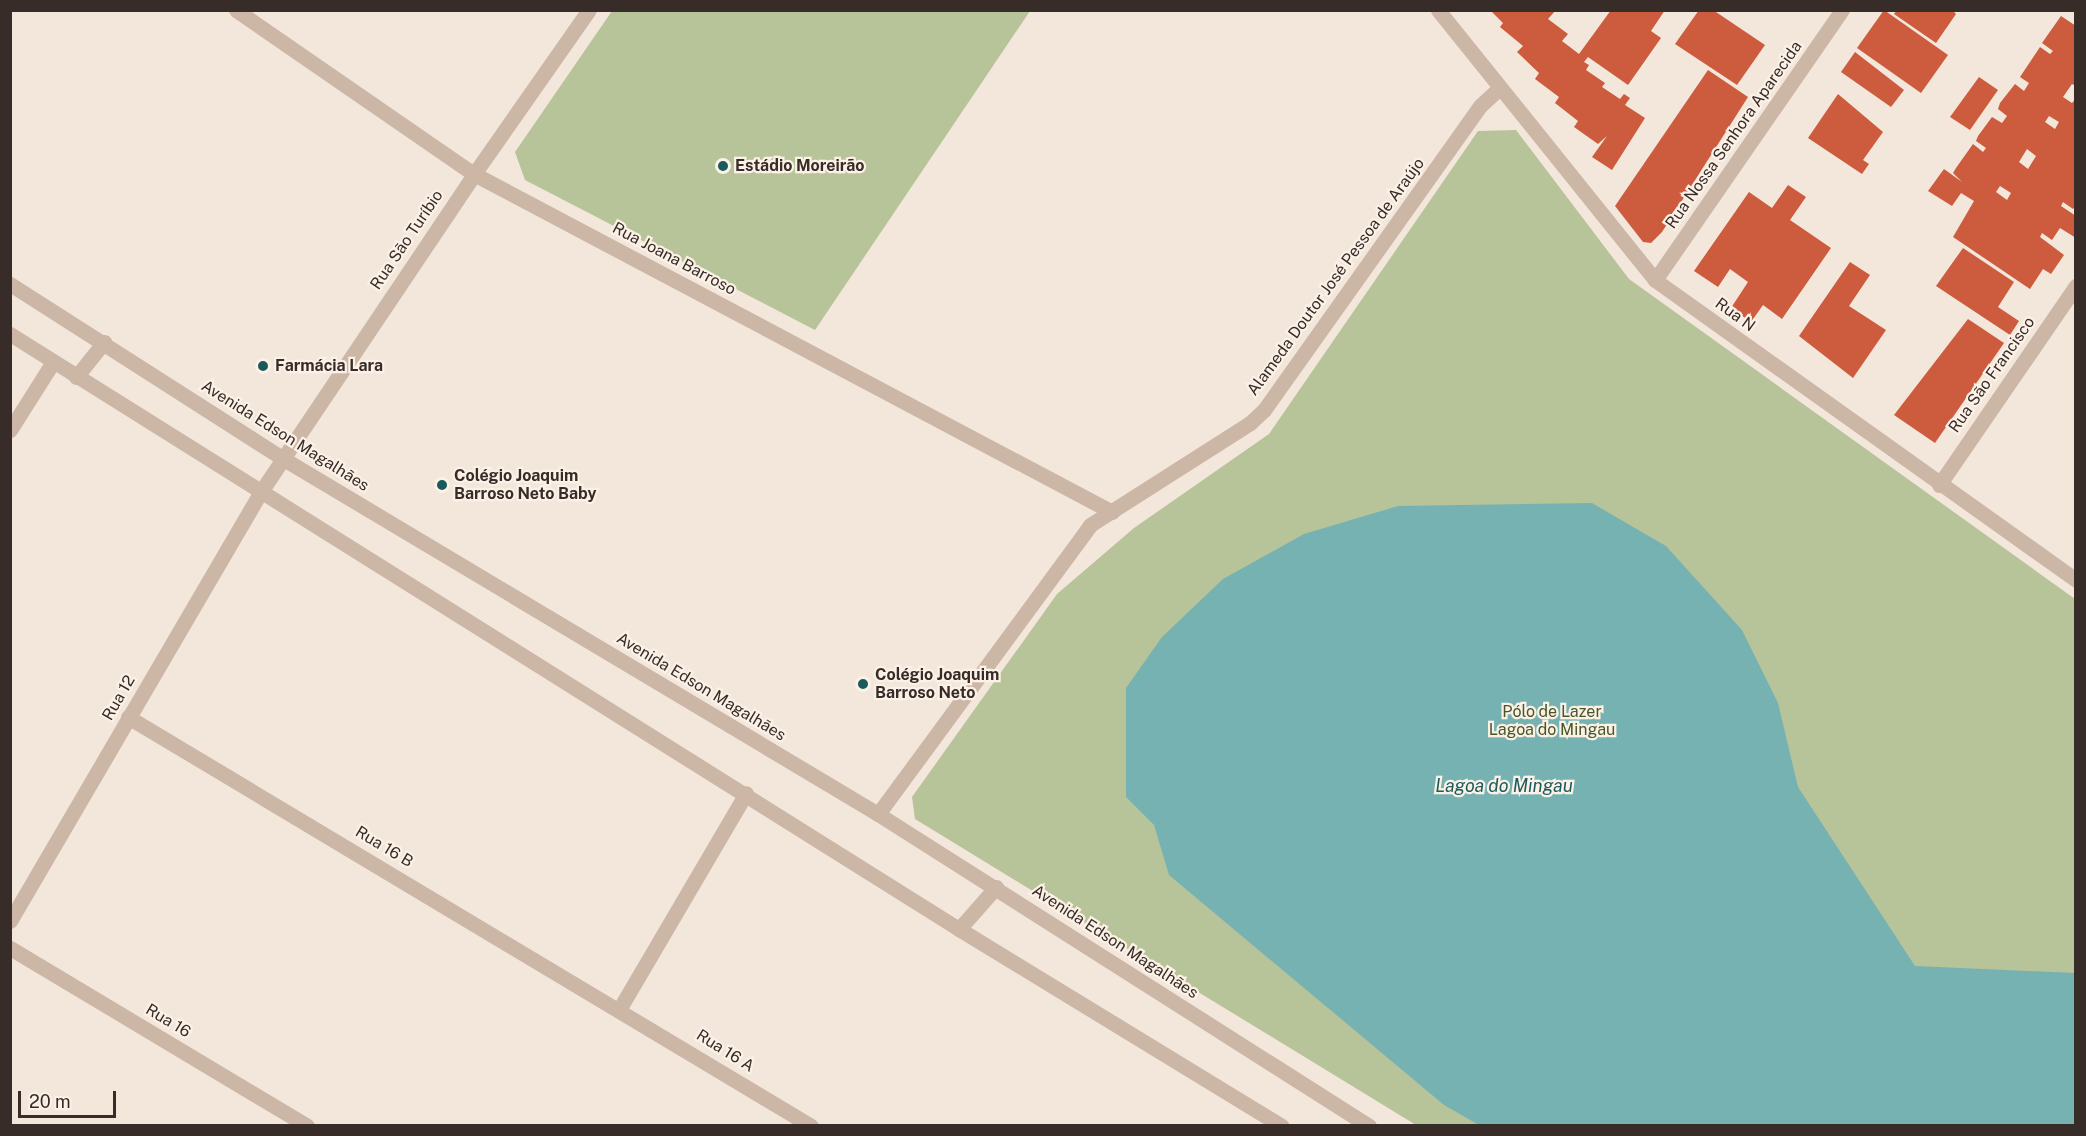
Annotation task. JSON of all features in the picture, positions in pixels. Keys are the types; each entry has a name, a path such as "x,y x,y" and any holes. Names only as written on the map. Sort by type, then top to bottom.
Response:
{"street":[{"name":"Rua Joana Barroso","path":"236,10 474,174 1112,512"},
{"name":"Rua São Turíbio","path":"260,494 474,174 589,10"},
{"name":"Rua N","path":"1438,10 1498,89 1655,280 1939,485 2076,580"},
{"name":"Rua Nossa Senhora Aparecida","path":"1655,280 1842,10"},
{"name":"Alameda Doutor José Pessoa de Araújo","path":"878,814 1076,541 1090,525 1250,423 1264,410 1480,106 1498,89"},
{"name":"Avenida Edson Magalhães","path":"10,284 282,458 878,814 996,887 1369,1125"},
{"name":"Rua São Francisco","path":"1939,485 2076,286"},
{"path":"10,334 260,494 746,793 959,929 1282,1125"},
{"path":"76,377 104,342"},
{"path":"10,430 53,362"},
{"name":"Rua 12","path":"10,921 260,494"},
{"name":"Rua 16 B","path":"128,717 621,1008"},
{"path":"621,1008 746,793"},
{"path":"959,929 996,887"},
{"name":"Rua 16","path":"10,948 307,1125"},
{"name":"Rua 16 A","path":"621,1008 801,1123"}],"green space":[{"name":"Estádio Moreirão","path":"612,11 1030,11 815,330 525,180 515,152"},
{"name":"Pólo de Lazer Lagoa do Mingau","path":"1516,130 1629,279 2075,599 2075,1125 1416,1125 915,819 912,797 1057,594 1134,528 1269,434 1478,131"}],"water":[{"name":"Lagoa do Mingau","path":"1592,503 1666,546 1742,630 1778,703 1798,787 1915,966 2075,973 2075,1125 1479,1125 1444,1105 1169,875 1154,825 1126,797 1126,688 1162,637 1223,579 1304,534 1398,506"}],"building":[{"path":"1490,10 1556,10 1548,19 1568,34 1562,41 1579,54 1611,10 1665,10 1651,31 1661,38 1628,85 1588,57 1584,62 1589,65 1586,70 1605,83 1602,87 1620,99 1624,94 1630,98 1625,105 1645,118 1612,170 1592,157 1607,136 1598,144 1574,127 1578,121 1555,103 1559,97 1535,79 1539,73 1517,52 1523,46 1500,27 1503,23"},
{"path":"1699,10 1713,10 1765,45 1737,85 1675,44"},
{"path":"1884,10 1948,55 1921,93 1857,48"},
{"path":"1897,10 1952,10 1956,14 1936,43 1894,14"},
{"path":"2061,16 2076,26 2076,86 2072,84 2063,97 2072,103 2076,98 2076,205 2073,209 2063,202 2061,206 2076,216 2076,238 2060,228 2052,240 2042,233 2040,237 2064,255 2051,274 2043,269 2030,289 1953,237 1974,201 1961,193 1952,206 1928,191 1944,169 1962,182 1953,173 1973,144 1983,152 1986,148 1976,141 1992,117 2002,123 2007,116 1998,109 2000,103 2015,84 2024,91 2029,83 2020,77 2040,47 2050,54 2053,51 2042,43","holes":["2049,116 2059,122 2055,129 2045,122","2027,149 2036,156 2028,169 2019,162","2000,186 2011,193 2007,200 1996,192"]},
{"path":"1855,52 1904,90 1891,107 1841,72"},
{"path":"1708,70 1748,97 1662,232 1651,243 1643,242 1615,206"},
{"path":"1979,77 1998,90 1970,130 1950,117"},
{"path":"1838,94 1883,132 1863,160 1869,164 1862,174 1808,138"},
{"path":"1788,185 1806,197 1790,220 1831,248 1782,319 1763,305 1751,322 1731,308 1748,282 1730,269 1718,287 1694,271 1749,192 1772,208"},
{"path":"1963,248 2014,282 1998,307 2019,321 2010,335 1936,286"},
{"path":"1850,262 1870,275 1849,306 1886,330 1853,378 1799,336"},
{"path":"1968,319 2004,343 1935,443 1894,415"}],"place":[{"name":"Estádio Moreirão","path":"723,166"},
{"name":"Farmácia Lara","path":"263,366"},
{"name":"Colégio Joaquim Barroso Neto Baby","path":"442,485"},
{"name":"Colégio Joaquim Barroso Neto","path":"863,684"}]}
